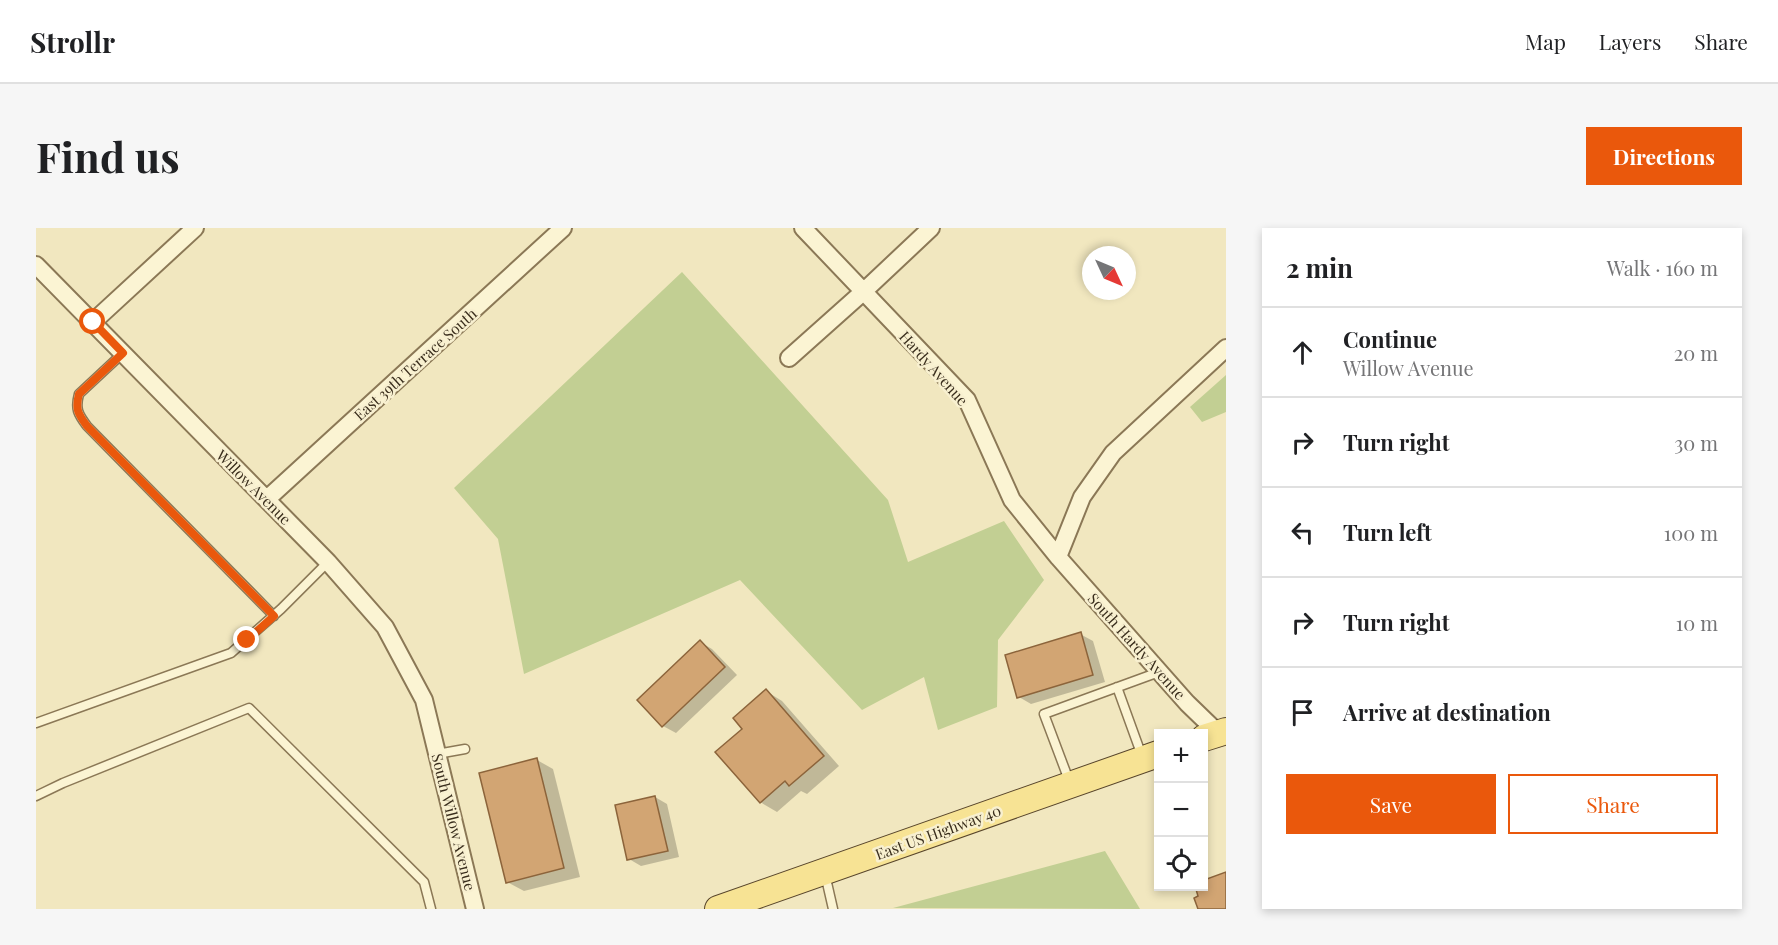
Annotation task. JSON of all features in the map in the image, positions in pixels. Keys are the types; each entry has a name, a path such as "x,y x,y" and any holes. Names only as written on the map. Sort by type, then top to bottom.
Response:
{"main road":[{"name":"East US Highway 40","path":"718,909 1151,757"}],"street":[{"path":"93,322 195,228"},
{"name":"East 39th Terrace South","path":"267,499 563,228"},
{"name":"Hardy Avenue","path":"803,228 967,400 1012,500 1058,557"},
{"path":"789,358 931,228"},
{"name":"Willow Avenue","path":"36,265 328,561 385,627 424,700 433,735"},
{"path":"1058,557 1082,497 1113,453 1226,348"},
{"name":"South Hardy Avenue","path":"1058,557 1216,734"},
{"name":"South Willow Avenue","path":"433,735 475,909"}],"lane":[{"path":"123,353 79,394 78,414 87,426 274,616"},
{"path":"36,723 231,653 274,616 328,561"},
{"path":"1071,785 1044,714 1160,672"},
{"path":"1117,687 1151,757"},
{"path":"36,796 249,708 424,882 431,909"},
{"path":"437,754 465,749"},
{"path":"824,873 833,909"}],"green space":[{"path":"682,272 888,500 908,562 1004,521 1044,580 998,640 997,707 938,730 924,677 862,710 740,580 524,674 498,539 454,488"},
{"path":"1226,375 1226,412 1202,422 1190,407"},
{"path":"1105,851 1140,909 893,908"}],"building":[{"path":"1081,632 1093,675 1017,698 1005,655"},
{"path":"700,640 725,667 662,727 637,700"},
{"path":"766,689 824,756 789,786 785,781 760,803 715,752 742,729 733,718"},
{"path":"537,758 564,868 506,883 479,773"},
{"path":"655,796 668,851 627,860 615,805"},
{"path":"1226,872 1226,909 1198,909 1194,898 1198,896 1196,891 1208,891 1208,879"}],"route":[{"path":"93,322 123,353 79,394 78,414 87,426 274,616 247,640"}]}
